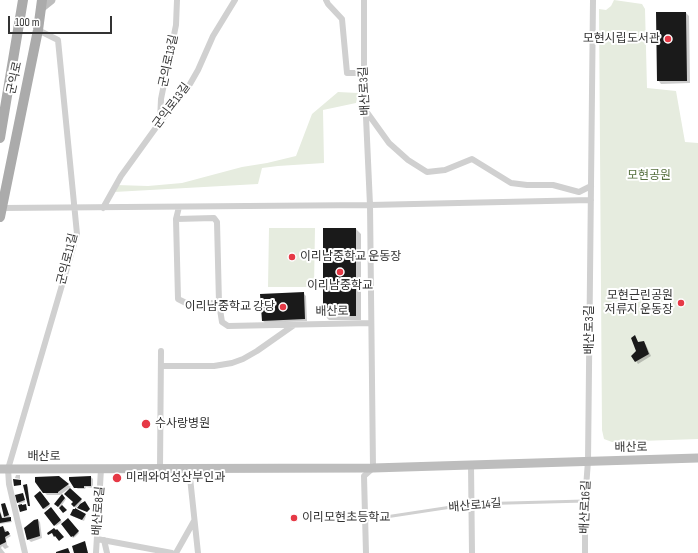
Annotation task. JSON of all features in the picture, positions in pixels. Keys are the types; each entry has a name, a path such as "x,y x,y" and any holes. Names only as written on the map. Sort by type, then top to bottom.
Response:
{"main road":[{"name":"군익로","path":"0,138 23,0"},
{"name":"군익로","path":"1,212 42,4"}],"street":[{"path":"42,4 50,0"},
{"name":"군의로13길","path":"160,122 161,99 176,25 177,0"},
{"name":"군익로13길","path":"103,208 121,176 160,122 190,84 213,36 235,0"},
{"path":"326,0 342,19 347,73 364,73"},
{"name":"배산로3길","path":"364,0 364,73 370,205 371,323"},
{"name":"배산로3길","path":"588,460 593,0"},
{"name":"군익로11길","path":"4,469 76,234 58,40 38,30"},
{"path":"366,111 389,143 408,160 427,172 445,170 472,159 511,183 527,185 553,185 579,192 591,186"},
{"path":"73,209 591,200"},
{"path":"179,207 176,219 178,299 186,303 219,303"},
{"name":"군익로","path":"1,212 73,209"},
{"path":"176,219 214,218 216,222 219,303 222,322 228,326 294,324"},
{"path":"366,553 364,476 373,468 371,323"},
{"name":"배산로","path":"294,324 371,323"},
{"path":"161,366 214,366 232,363 257,351 294,324"},
{"path":"160,468 161,351"},
{"name":"배산로","path":"4,469 373,468 588,460 698,458"},
{"name":"배산로16길","path":"585,553 585,501 588,460"},
{"path":"472,465 472,553"},
{"path":"189,468 197,553"},
{"path":"4,469 9,484 25,553"},
{"name":"배산로8길","path":"96,553 101,469"},
{"path":"176,553 194,521"},
{"path":"97,538 172,553"},
{"path":"104,540 107,553"}],"lane":[{"name":"배산로14길","path":"366,520 471,504 585,501"}],"green space":[{"name":"모현공원","path":"614,0 642,4 645,9 647,88 676,91 685,142 698,143 698,439 612,442 604,439 602,430 599,9 606,10 611,6"},
{"path":"338,92 358,93 356,103 323,110 324,163 262,168 258,184 114,192 116,185 148,186 182,183 242,167 296,156 312,114"},
{"name":"이리남중학교 운동장","path":"269,228 315,228 314,287 268,287"}],"building":[{"path":"656,12 686,12 687,81 657,81"},
{"name":"이리남중학교","path":"323,228 356,228 356,316 323,316"},
{"name":"이리남중학교 강당","path":"304,292 305,319 262,321 260,294"},
{"path":"635,335 638,342 644,341 649,354 635,362 631,356 636,351 631,338"},
{"path":"59,476 69,484 58,493 43,493 35,482 35,477"},
{"path":"91,476 91,486 84,486 84,488 74,488 69,480 69,477"},
{"path":"13,479 21,480 21,485 14,486"},
{"path":"27,484 30,506 28,506 23,485"},
{"path":"70,488 82,499 74,507 71,504 73,502 64,494"},
{"path":"40,491 50,504 43,509 34,496"},
{"path":"23,493 25,500 17,503 15,495"},
{"path":"62,494 65,498 58,507 54,504"},
{"path":"85,501 90,509 87,512 77,508"},
{"path":"5,503 9,515 4,517 1,504"},
{"path":"26,504 27,510 20,512 18,505"},
{"path":"62,505 67,510 63,513 59,508"},
{"path":"51,507 61,520 54,526 44,513"},
{"path":"75,508 86,514 82,520 70,515"},
{"path":"0,512 2,518 11,517 11,521 0,523"},
{"path":"68,518 79,531 73,537 71,537 61,524"},
{"path":"38,519 40,536 27,540 24,528 34,520"},
{"path":"3,526 5,532 8,531 10,534 5,537 6,542 0,545 0,527"},
{"path":"54,528 56,530 57,529 64,537 59,541 52,533 48,535 47,533"},
{"path":"85,541 88,553 74,553 72,546"},
{"path":"68,548 70,553 56,553 56,552"}],"place":[{"name":"모현시립도서관","path":"668,39"},
{"name":"이리남중학교 운동장","path":"292,257"},
{"name":"이리남중학교","path":"340,272"},
{"name":"모현근린공원 저류지 운동장","path":"681,303"},
{"name":"이리남중학교 강당","path":"283,307"},
{"name":"수사랑병원","path":"146,424"},
{"name":"미래와여성산부인과","path":"117,478"},
{"name":"이리모현초등학교","path":"294,518"}]}
